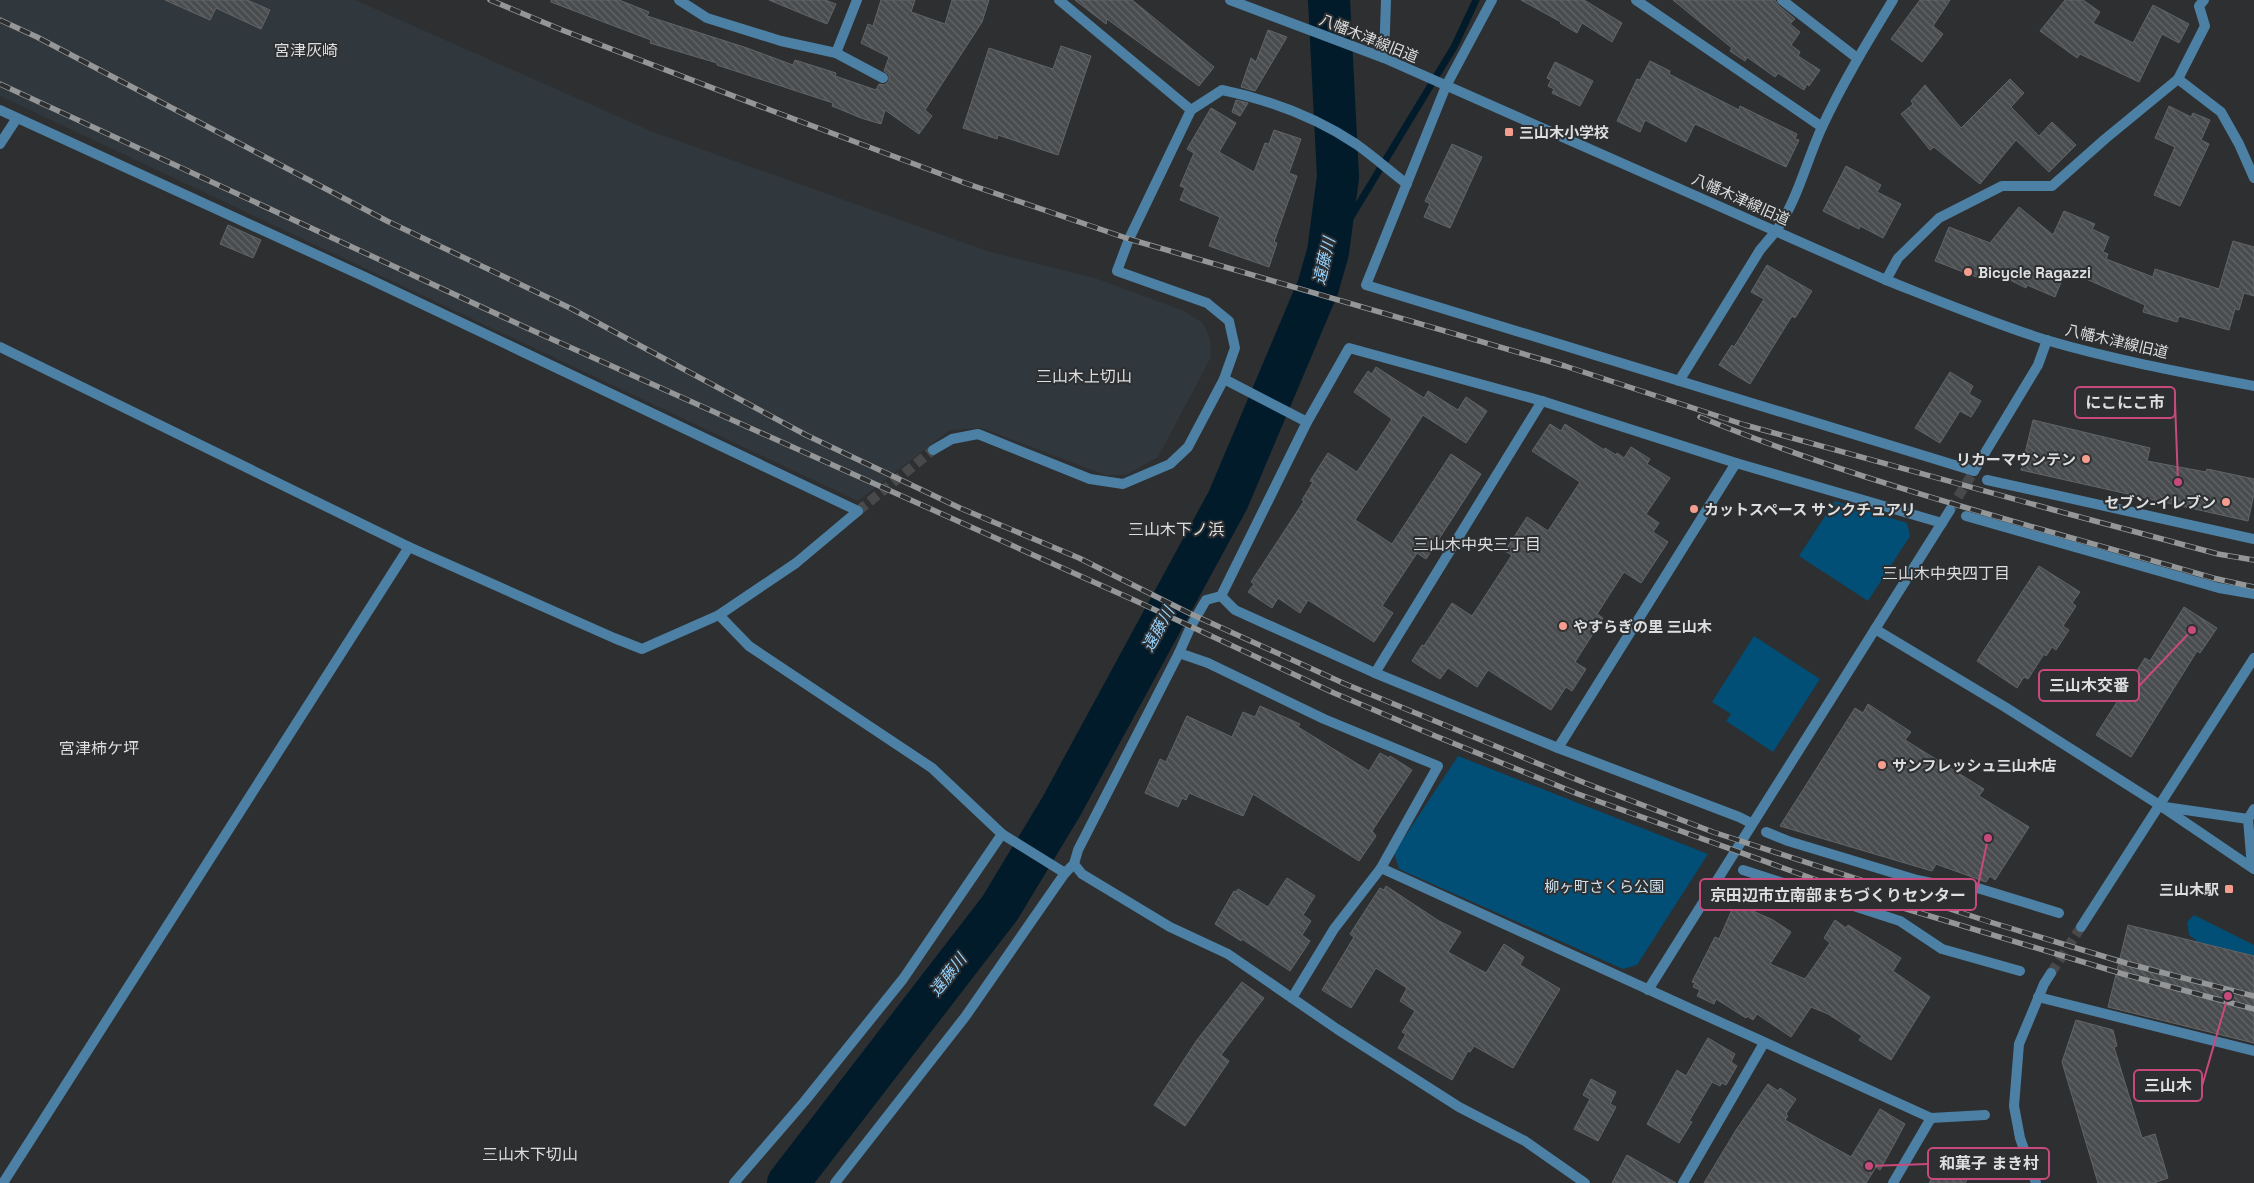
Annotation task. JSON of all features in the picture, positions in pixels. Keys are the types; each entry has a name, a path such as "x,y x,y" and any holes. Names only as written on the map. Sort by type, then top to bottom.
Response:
{"street":[{"path":"679,0 707,18 782,41 836,53 883,78"},
{"path":"836,53 856,0"},
{"path":"1059,0 1191,110"},
{"name":"八幡木津線旧道","path":"1230,0 1384,58 1886,280 2047,340 2122,359 2254,386"},
{"path":"1384,58 1386,0"},
{"path":"1492,0 1446,86 1366,285 1974,471 2038,365 2047,340"},
{"path":"1638,0 1822,127"},
{"path":"1782,0 1857,58"},
{"path":"1679,381 1760,250 1789,213 1822,127 1857,58 1893,0"},
{"path":"1886,280 1898,258 1939,218 2002,186 2052,186 2104,139 2178,78 2206,26 2199,6 2204,0"},
{"path":"2178,78 2220,112 2240,144 2254,178"},
{"path":"932,450 952,439 978,434 1090,479 1123,484 1170,464 1188,446 1224,379 1234,348 1229,321 1207,303 1117,271 1129,239 1191,110 1222,90 1263,99 1315,119 1356,144 1406,184"},
{"path":"0,110 365,277 858,511 796,563 719,614 642,649 409,547 0,348"},
{"path":"0,144 17,118"},
{"path":"835,1183 965,1017 1065,873 1074,864 1078,850 1191,626 1206,600 1221,596 1307,422 1349,348 1542,401 1736,463 1942,523"},
{"path":"1224,379 1307,422"},
{"path":"1375,673 1542,401"},
{"path":"1558,748 1736,463"},
{"path":"1987,480 2254,539"},
{"path":"1648,990 1950,510"},
{"path":"1966,516 2219,588 2254,594"},
{"path":"3,1183 409,547"},
{"path":"1221,596 1235,610 1375,673 1558,748 1752,823"},
{"path":"719,614 749,646 932,768 1005,836 1065,873"},
{"path":"1875,629 2005,707 2253,868"},
{"path":"1179,653 1208,662 1324,718 1438,766 1381,868 1334,929 1292,998"},
{"path":"2081,927 2254,658"},
{"path":"2160,806 2248,819"},
{"path":"2253,868 2248,819 2254,809"},
{"path":"1766,832 1788,841 1917,880 1936,884 1961,883 2059,913"},
{"path":"734,1183 804,1102 903,979 1005,836"},
{"path":"1074,864 1082,874 1170,927 1228,954 1458,1107 1525,1141 1585,1183"},
{"path":"1381,868 1931,1118 1985,1115"},
{"path":"1742,870 1900,921 1942,949 2020,971"},
{"path":"2036,1183 2020,1138 2014,1106 2019,1044 2038,998 2051,973"},
{"path":"2038,998 2254,1051"},
{"path":"1683,1183 1764,1043"},
{"path":"1893,1183 1931,1118"}],"shaded area":[{"path":"0,0 355,0 653,132 990,252 1095,278 1184,311 1203,323 1210,339 1211,357 1158,457 1126,475 1105,475 982,428 950,430 858,501 0,96"}],"green space":[{"path":"1835,501 1907,523 1910,536 1868,601 1799,556"},
{"path":"1754,636 1820,679 1773,752 1726,721 1731,714 1712,702"},
{"name":"柳ヶ町さくら公園","path":"1458,756 1708,854 1637,965 1623,969 1399,869 1394,853"},
{"path":"2194,915 2254,945 2254,956 2198,942 2189,935 2187,922"}],"building":[{"path":"165,0 247,0 270,10 261,29 216,8 210,20"},
{"path":"551,0 619,0 649,12 647,16 793,65 795,60 836,73 835,76 876,90 879,84 884,85 889,81 889,75 884,71 889,57 861,43 868,24 873,26 881,0 915,0 911,12 945,24 952,0 989,0 982,22 925,110 932,116 919,134 885,110 881,124 861,118 832,106 833,103 717,65 717,63 650,43 651,40 551,2"},
{"path":"769,0 825,0 836,4 827,24"},
{"path":"1075,0 1132,0 1214,67 1199,86 1107,19 1106,24"},
{"path":"1521,0 1584,0 1622,23 1612,42 1582,23 1577,33"},
{"path":"1673,0 1775,0 1778,5 1795,19 1790,24 1800,32 1791,45 1800,52 1798,56 1820,70 1804,90 1778,73 1775,77 1747,57 1745,61 1730,51 1732,48"},
{"path":"1920,0 1950,0 1933,26 1943,34 1922,62 1891,39"},
{"path":"2065,0 2083,0 2100,12 2093,23 2133,43 2153,5 2189,24 2179,43 2162,34 2139,82 2080,54 2077,58 2040,31"},
{"path":"1268,30 1287,37 1255,91 1241,87 1251,58 1256,62"},
{"path":"1061,46 1091,56 1058,155 998,135 997,139 963,128 989,48 1053,69"},
{"path":"1650,61 1670,71 1669,74 1739,110 1740,106 1797,134 1795,139 1799,140 1786,167 1695,124 1686,142 1645,120 1640,132 1617,121 1637,79 1640,80"},
{"path":"1555,62 1593,81 1580,106 1552,93 1554,89 1548,86 1551,80 1547,78"},
{"path":"2010,79 2024,93 2011,107 2039,136 2052,122 2076,145 2049,172 2016,140 1980,184 1934,147 1930,150 1901,114 1913,104 1911,101 1925,85 1961,128"},
{"path":"1236,100 1248,103 1240,116 1232,112"},
{"path":"2169,106 2191,117 2193,113 2210,120 2201,140 2209,144 2180,206 2154,195 2175,147 2155,138"},
{"path":"1211,108 1236,123 1219,152 1254,172 1265,143 1269,144 1274,130 1301,139 1289,173 1297,176 1274,242 1277,243 1269,267 1209,246 1220,217 1180,200 1185,188 1180,186 1194,153 1187,149"},
{"path":"1452,144 1482,157 1450,228 1424,217 1430,204 1425,201"},
{"path":"1846,166 1881,185 1877,192 1901,204 1883,238 1860,226 1859,229 1823,211"},
{"path":"2019,207 2053,235 2064,211 2095,224 2092,229 2109,237 2103,252 2108,254 2106,259 2153,277 2155,269 2219,289 2233,241 2254,247 2254,296 2244,293 2239,310 2235,309 2229,330 2179,316 2177,322 2143,312 2145,305 2066,270 2055,297 2027,285 2026,288 1984,267 1979,278 1935,261 1949,227 1990,243"},
{"path":"228,225 261,240 253,258 220,244"},
{"path":"1767,265 1812,291 1795,318 1792,316 1750,384 1719,365 1732,345 1734,347 1764,299 1751,292"},
{"path":"1376,367 1424,398 1428,391 1458,410 1466,397 1487,411 1466,443 1423,415 1355,520 1392,544 1451,454 1481,474 1426,559 1417,553 1382,606 1393,613 1374,642 1308,600 1300,613 1278,598 1272,608 1248,592 1254,584 1251,582 1304,501 1302,500 1313,482 1310,481 1328,453 1357,472 1392,419 1354,392 1368,371 1372,374"},
{"path":"1950,372 1973,386 1969,394 1981,401 1971,417 1960,411 1940,443 1915,428"},
{"path":"2033,420 2150,448 2147,461 2206,472 2207,469 2254,479 2254,494 2248,521 2021,470"},
{"path":"1550,424 1561,431 1565,424 1604,450 1605,448 1624,458 1631,447 1650,459 1647,464 1670,478 1646,514 1659,523 1653,532 1668,542 1641,583 1624,572 1597,614 1603,618 1575,662 1586,669 1572,691 1566,687 1551,710 1488,670 1477,687 1448,668 1440,679 1412,661 1452,603 1472,616 1512,555 1505,551 1527,517 1548,531 1580,482 1532,451"},
{"path":"2039,566 2080,592 2072,603 2076,606 2063,626 2069,630 2056,650 2052,647 2046,656 2044,654 2028,679 2024,677 2017,688 1977,661"},
{"path":"2184,607 2217,628 2200,653 2197,651 2131,757 2096,735 2145,658 2150,661"},
{"name":"サンフレッシュ三山木店","path":"1868,704 1911,732 1905,740 1984,789 1979,796 2029,827 1995,880 1990,876 1986,882 1936,864 1932,871 1780,826 1855,708 1863,713"},
{"path":"1260,706 1300,724 1298,727 1369,771 1380,753 1389,758 1390,756 1412,770 1372,831 1376,836 1359,861 1253,794 1243,816 1189,793 1186,800 1182,798 1178,807 1145,793 1160,759 1166,762 1187,716 1232,737 1243,712 1255,717"},
{"path":"1287,878 1315,896 1303,915 1311,921 1302,935 1310,941 1290,971 1242,939 1241,941 1215,924 1234,891 1236,892 1238,889 1268,907"},
{"path":"1386,886 1439,921 1461,932 1448,952 1486,973 1504,944 1524,957 1520,965 1560,989 1513,1068 1474,1046 1470,1052 1468,1051 1452,1080 1398,1048 1406,1034 1402,1032 1415,1011 1400,1001 1407,988 1376,968 1351,1008 1322,990 1354,937 1350,934 1380,888 1384,890"},
{"path":"1735,903 1773,920 1791,932 1770,964 1805,979 1830,943 1824,938 1835,920 1846,928 1848,925 1901,958 1893,971 1930,997 1891,1060 1859,1040 1862,1036 1828,1014 1811,1007 1791,1037 1757,1014 1753,1020 1747,1016 1746,1018 1716,999 1714,1004 1697,996 1700,990 1693,987 1695,983 1692,982 1715,937 1719,939"},
{"path":"2128,925 2254,956 2254,1043 2108,1007"},
{"path":"1242,982 1264,998 1221,1055 1229,1061 1185,1126 1154,1105 1197,1040"},
{"path":"2076,1020 2113,1030 2117,1046 2114,1047 2142,1138 2155,1134 2168,1178 2154,1183 2098,1183 2062,1062"},
{"path":"1708,1038 1735,1054 1731,1062 1737,1066 1726,1085 1722,1083 1720,1086 1712,1082 1689,1121 1692,1122 1679,1143 1647,1124 1677,1070 1686,1076"},
{"path":"1591,1079 1616,1092 1610,1104 1616,1107 1598,1141 1574,1129 1590,1099 1583,1095"},
{"path":"1768,1084 1778,1091 1780,1088 1796,1099 1786,1114 1788,1116 1785,1120 1851,1157 1880,1109 1905,1124 1880,1170 1876,1167 1866,1183 1704,1183 1736,1130"},
{"path":"1946,1154 1973,1170 1965,1183 1929,1183"},
{"path":"1627,1155 1676,1183 1612,1183"}],"waterway":[{"name":"遠藤川","path":"788,1183 1000,908 1061,807 1228,500 1318,287 1328,252 1338,177 1329,0"},
{"path":"1326,258 1454,47 1476,0"}],"tunnel":[{"path":"858,511 933,450"},
{"path":"1950,510 1974,471"},
{"path":"2051,973 2081,927"}],"railway":[{"path":"490,0 562,30 965,183 1129,239 1565,366 1745,425 2218,554 2254,560"},
{"path":"0,20 37,37 387,221 572,309 806,435 960,508 1079,558 1189,613 1343,683 1585,783 1713,832 1990,922 2129,964 2254,996"},
{"path":"0,84 527,328 1136,601 1334,693 1433,735 1578,794 1850,892 2123,974 2254,1009"},
{"path":"1700,417 1826,464 1890,485 2213,578 2254,587"}],"place":[{"name":"三山木小学校","path":"1509,132"},
{"name":"Bicycle Ragazzi","path":"1968,272"},
{"name":"リカーマウンテン","path":"2086,459"},
{"name":"にこにこ市","path":"2178,482"},
{"name":"セブン-イレブン","path":"2226,502"},
{"name":"カットスペース サンクチュアリ","path":"1694,509"},
{"name":"やすらぎの里 三山木","path":"1563,626"},
{"name":"三山木交番","path":"2192,630"},
{"name":"サンフレッシュ三山木店","path":"1882,765"},
{"name":"京田辺市立南部まちづくりセンター","path":"1988,838"},
{"name":"三山木駅","path":"2229,889"},
{"name":"三山木","path":"2228,996"},
{"name":"和菓子 まき村","path":"1869,1166"}],"district":[{"name":"宮津灰崎","path":"306,50"},
{"name":"三山木上切山","path":"1084,376"},
{"name":"三山木下ノ浜","path":"1176,529"},
{"name":"三山木中央三丁目","path":"1477,544"},
{"name":"三山木中央四丁目","path":"1946,573"},
{"name":"宮津柿ケ坪","path":"99,748"},
{"name":"三山木下切山","path":"530,1154"}]}
